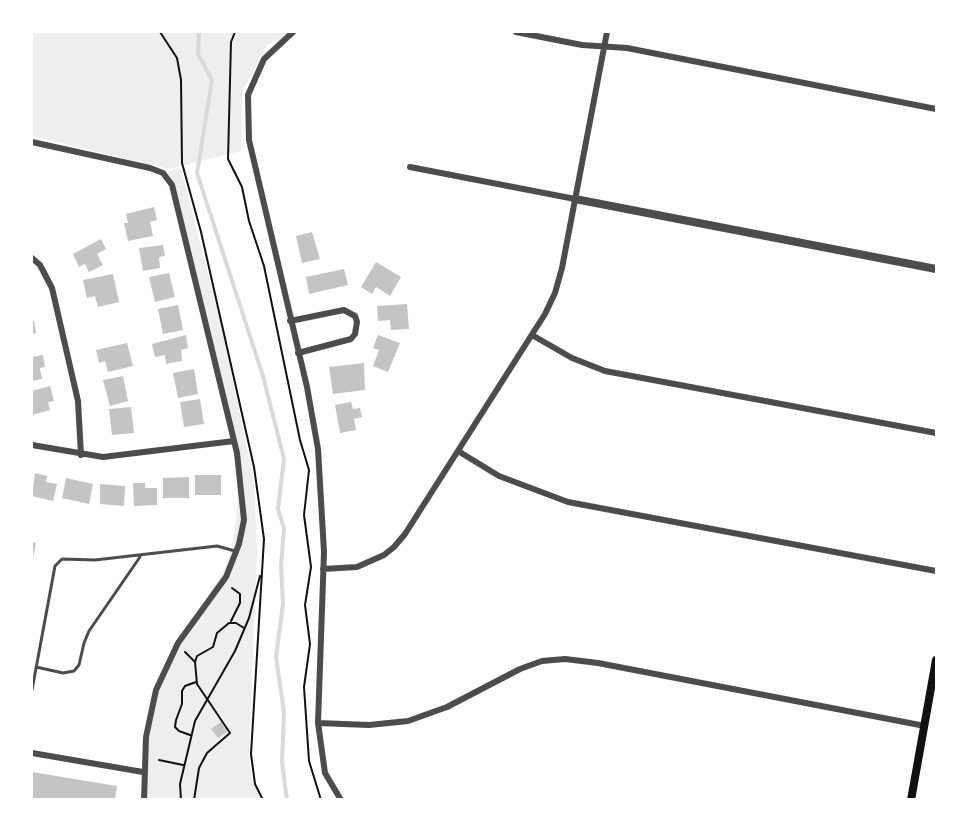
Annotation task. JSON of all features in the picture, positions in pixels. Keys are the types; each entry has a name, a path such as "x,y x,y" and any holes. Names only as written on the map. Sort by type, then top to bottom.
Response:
{"main road":[{"path":"911,800 936,660"}],"street":[{"path":"292,32 264,59 248,95 249,140 318,449 322,489 323,570 318,723 325,773 341,800"},
{"path":"516,32 582,45 627,48 936,110"},
{"path":"323,570 357,567 384,555 394,547 532,335 555,293 607,32"},
{"path":"32,142 163,173 172,185 234,441 242,485 244,520 237,552 226,577 178,643 156,690 146,737 143,772 144,800"},
{"path":"410,167 936,270"},
{"path":"32,258 40,265 52,288 78,401 81,454"},
{"path":"290,321 344,310 355,316 357,322 355,334 351,339 298,353"},
{"path":"532,335 572,358 605,371 936,433"},
{"path":"32,445 81,454 117,456 234,441"},
{"path":"458,451 499,476 568,502 936,571"},
{"path":"318,723 369,725 408,721 447,707 520,669 542,662 565,659 598,663 924,726"},
{"path":"32,753 143,772"}],"lane":[{"path":"32,690 55,566 62,559 95,560 217,546 237,552"},
{"path":"36,667 63,673 74,671 79,665 89,631 140,556"}],"path":[{"path":"236,32 231,42 228,159 242,187 249,221 264,266 300,440 309,470 304,515 311,567 305,605 310,644 304,687 309,761 321,800"},
{"path":"181,800 180,784 191,735 207,697 235,651 262,569"},
{"path":"195,800 195,784 202,760 220,739 230,733 196,682 195,662 197,656 213,646 217,633 229,623 240,599 237,590 232,588"},
{"path":"229,623 236,623 244,628"},
{"path":"185,652 195,662"},
{"path":"191,735 175,727 182,704 182,691 185,686 196,682"},
{"path":"159,760 184,765"}],"shaded area":[{"path":"32,32 297,32 268,44 242,92 241,151 169,169 32,136"},
{"path":"181,169 222,328 254,481 257,551 249,751 252,780 262,799 142,800 146,737 165,668 225,568 233,543 238,502 235,442 166,171"}],"building":[{"path":"154,207 157,220 150,222 153,236 128,241 124,223 128,223 126,214"},
{"path":"312,232 320,259 302,263 296,236"},
{"path":"101,239 106,249 97,254 103,265 89,272 85,264 79,267 73,254"},
{"path":"163,245 165,256 159,257 160,268 143,271 139,248"},
{"path":"376,262 401,277 390,296 376,287 372,294 361,287"},
{"path":"344,269 348,285 309,294 306,277"},
{"path":"169,273 175,297 155,302 149,277"},
{"path":"113,274 119,302 98,307 95,296 87,298 83,280"},
{"path":"407,304 409,329 391,330 390,320 378,321 377,306"},
{"path":"178,305 183,330 163,334 158,309"},
{"path":"32,321 34,321 36,333 32,334"},
{"path":"186,335 188,348 181,350 182,361 166,364 165,355 155,357 152,344"},
{"path":"378,335 400,343 388,372 373,366 379,350 373,348"},
{"path":"127,343 133,366 108,372 105,361 99,363 96,350"},
{"path":"43,355 45,367 40,368 42,379 32,381 32,357"},
{"path":"364,363 365,390 333,394 329,367"},
{"path":"194,369 198,394 178,398 173,373"},
{"path":"123,376 128,401 110,406 103,380"},
{"path":"50,386 54,401 48,402 50,410 32,415 32,391"},
{"path":"200,399 204,424 184,427 180,402"},
{"path":"351,402 353,409 360,408 362,417 354,419 356,430 340,433 335,405"},
{"path":"131,407 134,433 112,435 109,409"},
{"path":"35,473 47,476 46,482 57,484 53,501 32,496"},
{"path":"195,475 221,475 221,495 195,495"},
{"path":"189,477 189,498 163,498 163,478"},
{"path":"66,478 93,484 89,504 62,498"},
{"path":"133,483 145,483 145,488 157,488 157,505 134,506"},
{"path":"100,484 125,486 124,506 100,504"},
{"path":"32,542 36,543 33,559 32,559"},
{"path":"221,722 227,732 218,738 211,729"},
{"path":"32,772 117,786 115,799 32,800"}],"waterway":[{"path":"199,32 198,54 212,80 197,173 263,376 284,459 278,509 284,528 281,566 283,604 276,657 284,712 282,762 287,800"}]}
